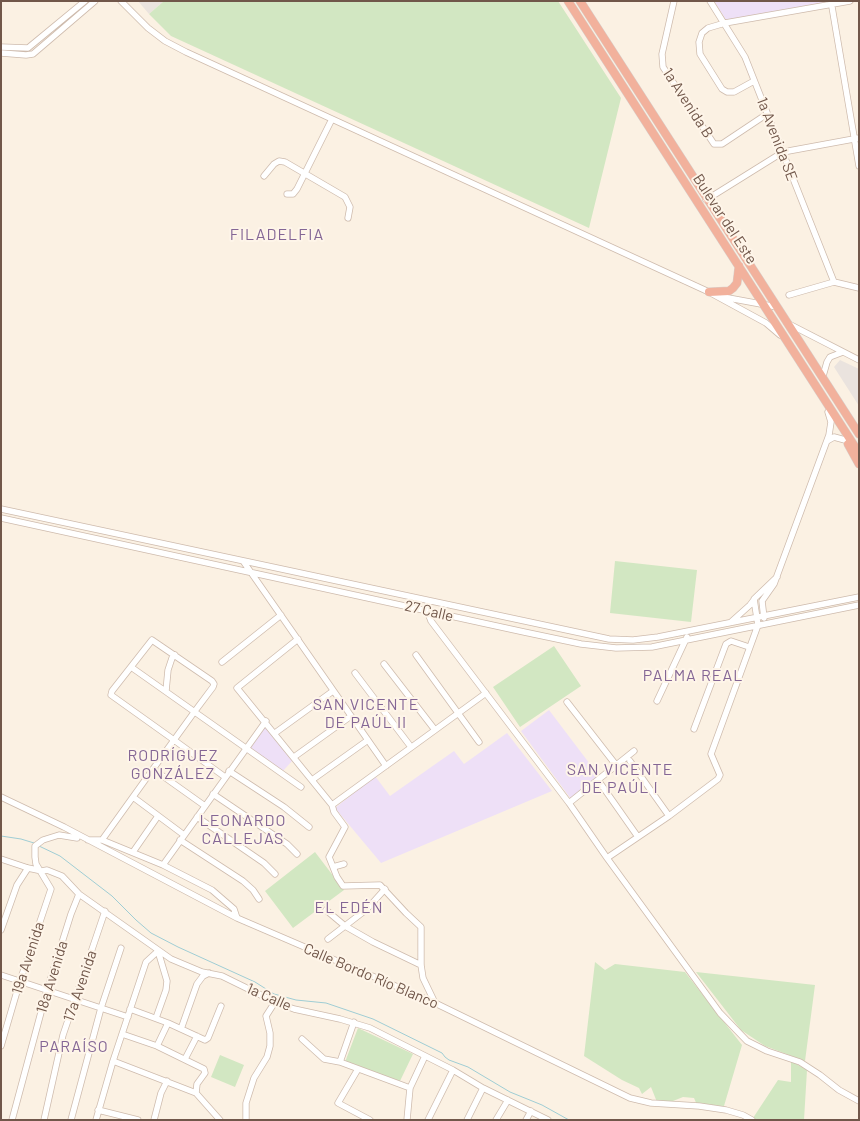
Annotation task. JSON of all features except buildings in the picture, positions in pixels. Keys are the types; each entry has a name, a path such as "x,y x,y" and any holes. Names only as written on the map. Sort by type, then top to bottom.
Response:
{"highway":[{"name":"Bulevar del Este","path":"568,1 859,453"},
{"name":"Bulevar del Este","path":"580,1 706,200 859,432"},
{"path":"706,214 708,212 711,213 736,250 746,260"},
{"path":"713,294 729,291 733,288 738,277 739,266"},
{"path":"824,398 828,412 859,464"}],"street":[{"path":"1,47 28,48 85,1"},
{"path":"1,53 33,54 95,1"},
{"path":"121,1 148,28 165,41 186,52 713,294 766,323 785,340"},
{"name":"1a Avenida B","path":"674,1 662,54 663,68 714,144 722,144 767,114"},
{"name":"1a Avenida SE","path":"710,1 745,57 834,282"},
{"path":"754,81 734,92 724,91 700,54 699,42 702,33 708,28 725,23 850,1"},
{"path":"831,3 857,139 859,166"},
{"path":"287,194 294,194 332,119"},
{"path":"706,200 782,152 857,139"},
{"path":"264,176 279,161 304,173 345,197 350,207 348,218"},
{"path":"789,294 834,282 859,288"},
{"path":"713,294 777,307"},
{"path":"787,323 859,360"},
{"path":"822,376 826,362 830,357 843,352"},
{"path":"765,623 762,601 772,589 777,577 826,441 831,424 828,412"},
{"path":"826,441 834,437 845,440"},
{"name":"27 Calle","path":"1,509 605,638 628,640 658,637 859,597"},
{"name":"27 Calle","path":"1,518 552,638 604,647 652,647 859,605"},
{"path":"66,532 71,524"},
{"path":"242,561 386,766"},
{"path":"730,623 777,577"},
{"path":"607,858 669,816 718,779 720,774 711,754 758,625 754,599"},
{"path":"428,601 431,621 569,803 720,1012 747,1041 767,1051 800,1062 820,1074 839,1090 859,1101"},
{"path":"222,662 281,615"},
{"path":"657,701 690,631"},
{"path":"604,647 605,638"},
{"path":"298,639 238,688 332,805 334,812 345,827 330,857 337,877 345,887 378,884 421,926 423,978 435,1003"},
{"path":"102,840 153,769 174,740 195,711 214,684 152,640 112,690 111,694 174,740 284,807 309,827"},
{"path":"625,648 628,640"},
{"path":"694,730 726,644 731,642 749,647"},
{"path":"166,691 168,670 175,655"},
{"path":"416,655 479,742"},
{"path":"384,664 435,730"},
{"path":"131,666 301,787"},
{"path":"355,673 411,747"},
{"path":"275,733 332,691"},
{"path":"332,805 486,693"},
{"path":"567,702 616,765"},
{"path":"294,756 351,716"},
{"path":"163,865 266,721"},
{"path":"312,780 368,740"},
{"path":"569,803 634,751"},
{"path":"630,761 669,816"},
{"path":"153,769 205,806"},
{"path":"598,780 638,837"},
{"path":"213,794 287,844 296,854"},
{"name":"Calle Bordo Río Blanco","path":"1,797 237,918 435,1003 630,1098 651,1103 726,1110 752,1120"},
{"path":"133,797 182,838 243,881 259,899"},
{"path":"133,852 158,816"},
{"path":"197,817 264,863 275,874"},
{"name":"19a Avenida","path":"1,1046 20,981 51,889 43,878 42,871 36,864 35,846 38,842 59,835 86,840"},
{"path":"86,840 102,840 133,852 212,890 234,909 237,918"},
{"name":"1a Calle","path":"1,859 28,868 42,871 47,870 62,876 80,894 171,959 222,976 275,1002 294,1009 354,1022 370,1028 548,1120"},
{"path":"333,867 344,864"},
{"path":"1,930 17,885 28,868"},
{"path":"328,939 367,909 385,889"},
{"name":"18a Avenida","path":"12,1120 47,990 71,914 80,894"},
{"path":"326,910 345,926 421,965"},
{"name":"17a Avenida","path":"44,1120 63,1034 105,911"},
{"path":"71,1120 101,1008 121,948"},
{"path":"96,1120 113,1061 146,962 158,951 167,981 166,990 156,1018"},
{"path":"181,1029 197,984 203,976 209,973"},
{"path":"1,975 128,1017"},
{"path":"246,1120 246,1102 254,1078 267,1057 270,1046 270,1033 266,1016 275,1002"},
{"path":"130,1009 156,1018 205,1040 208,1038 221,1006"},
{"path":"340,1062 354,1022"},
{"path":"157,1046 168,1023"},
{"path":"122,1034 157,1046 206,1071 197,1084 196,1093"},
{"path":"185,1059 197,1036"},
{"path":"302,1038 324,1059 340,1062 410,1088"},
{"path":"407,1120 410,1088 424,1056"},
{"path":"113,1061 196,1093 212,1117 220,1120"},
{"path":"358,1069 338,1103 370,1120"},
{"path":"428,1120 453,1070"},
{"path":"154,1120 161,1093 167,1081"},
{"path":"467,1120 483,1088"},
{"path":"496,1120 508,1100"},
{"path":"98,1110 138,1120"},
{"path":"526,1120 530,1111"}],"shaded area":[{"path":"138,1 164,1 149,14"},
{"path":"714,1 828,1 828,2 726,20"},
{"path":"840,360 859,369 859,406 834,367"},
{"path":"549,710 599,776 571,799 521,731"},
{"path":"265,727 293,760 282,772 248,749"},
{"path":"507,733 552,791 381,863 335,808 375,776 390,796 454,751 464,764"}],"green space":[{"path":"164,1 558,1 621,98 589,228 171,36 149,14"},
{"path":"615,561 697,570 691,622 610,613"},
{"path":"554,646 581,686 520,727 493,687"},
{"path":"315,852 344,890 293,928 265,891"},
{"path":"595,962 605,970 615,964 685,972 742,1045 724,1106 697,1105 694,1098 683,1097 668,1103 657,1102 651,1087 642,1094 639,1088 622,1080 584,1056"},
{"path":"696,972 815,985 805,1061 765,1046 741,1030"},
{"path":"358,1028 413,1054 400,1081 345,1062"},
{"path":"220,1055 244,1065 235,1087 211,1077"},
{"path":"791,1061 807,1070 804,1120 756,1120 753,1118 778,1080 791,1082"}],"waterway":[{"path":"1,836 34,843"},
{"path":"39,846 60,856 112,896 151,933 178,947 255,982 274,994 296,1000 326,1003 373,1019 442,1053 449,1060 468,1067 510,1092 542,1105 569,1120"}],"district":[{"name":"FILADELFIA","path":"277,235"},
{"name":"PALMA REAL","path":"693,676"},
{"name":"SAN VICENTE DE PAÚL II","path":"366,714"},
{"name":"RODRÍGUEZ GONZÁLEZ","path":"173,765"},
{"name":"SAN VICENTE DE PAÚL I","path":"620,779"},
{"name":"LEONARDO CALLEJAS","path":"243,830"},
{"name":"EL EDÉN","path":"349,908"},
{"name":"PARAÍSO","path":"74,1047"}]}
